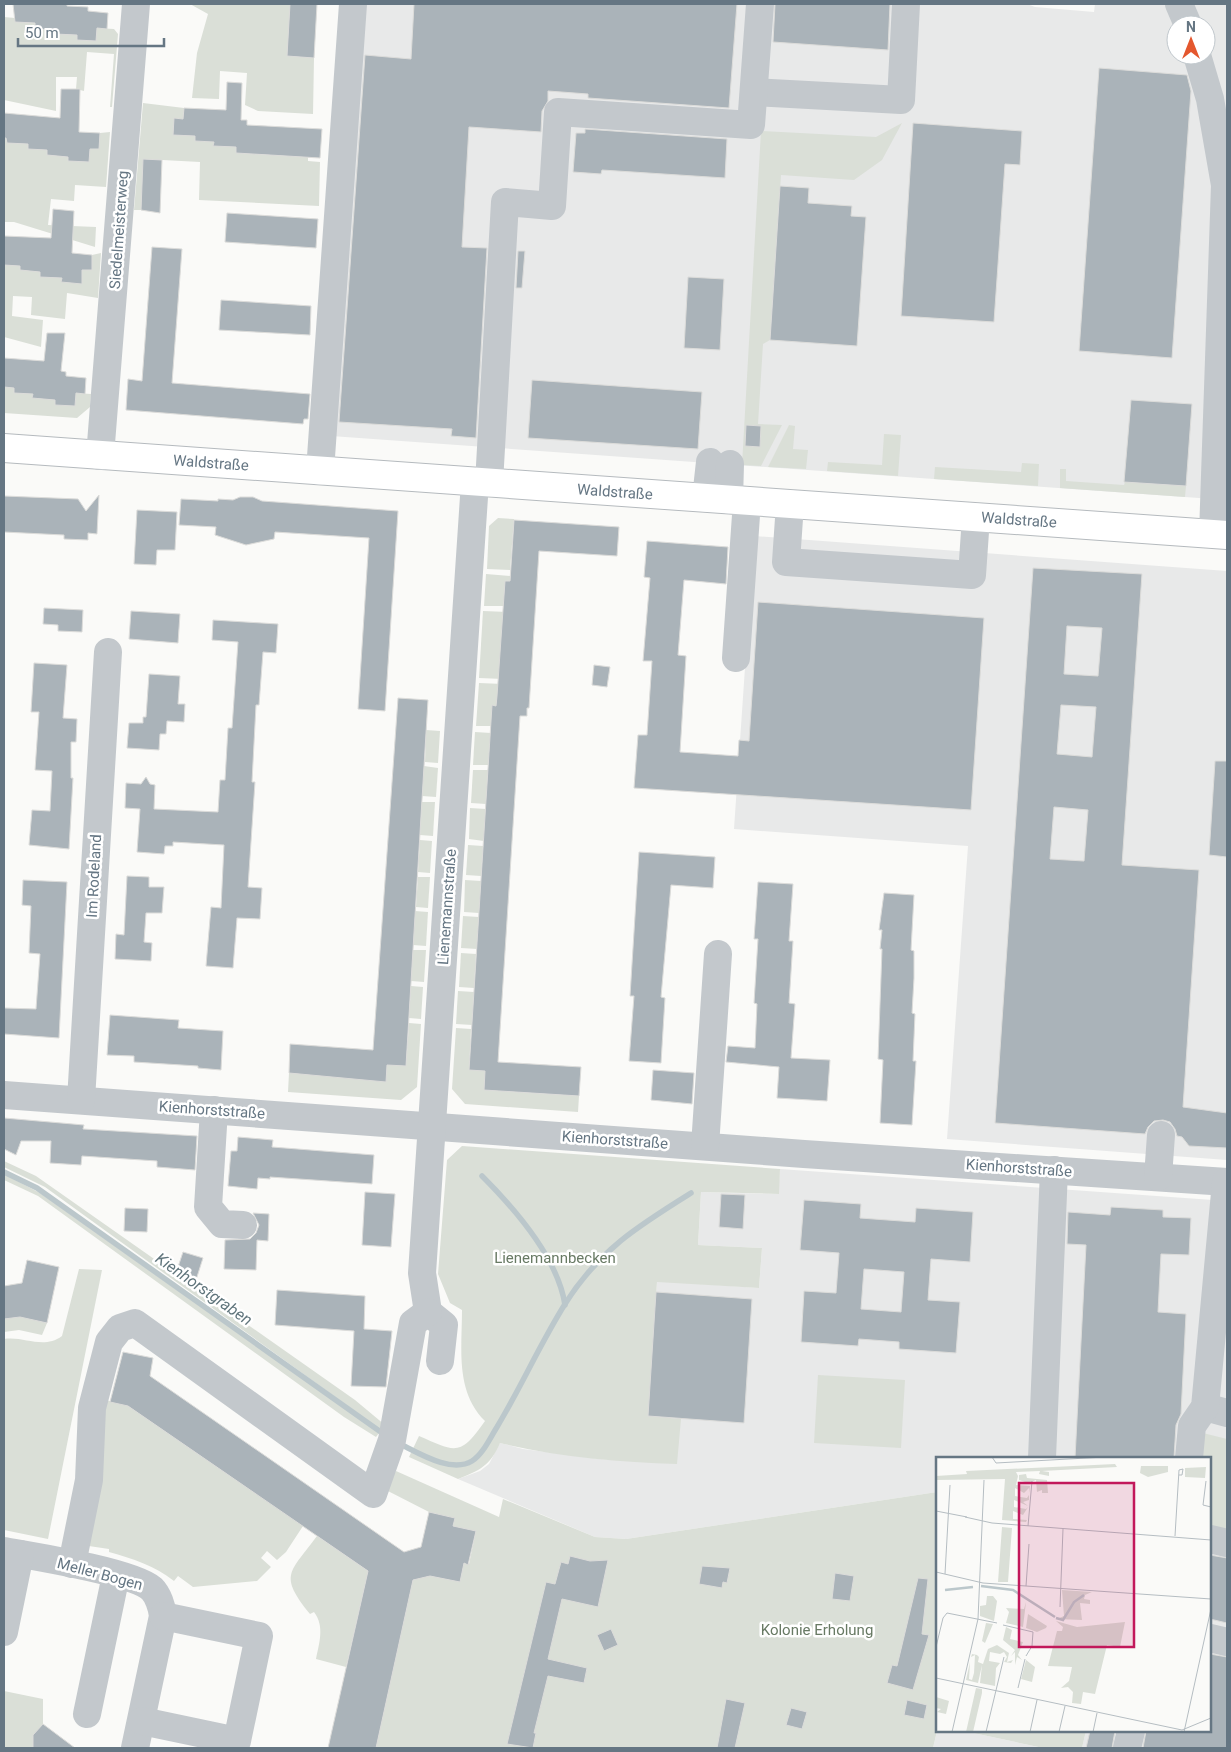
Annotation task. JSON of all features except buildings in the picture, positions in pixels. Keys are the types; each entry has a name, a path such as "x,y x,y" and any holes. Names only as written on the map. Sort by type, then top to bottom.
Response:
{"main road":[{"name":"Waldstraße","path":"4,448 1220,534"}],"street":[{"name":"Siedelmeisterweg","path":"100,456 136,4"},
{"path":"320,471 352,4"},
{"path":"760,4 754,92 901,100 906,4"},
{"path":"1200,65 1210,99 1225,185 1220,534"},
{"name":"Lienemannstraße","path":"440,1361 436,1318 422,1273 482,482 506,202 552,206 558,112 752,125 754,92"},
{"path":"720,463 727,500 736,658"},
{"path":"790,504 786,562 972,575 976,517"},
{"name":"Im Rodeland","path":"81,1100 108,652"},
{"path":"705,1146 718,954"},
{"name":"Kienhorststraße","path":"4,1094 705,1146 1227,1182"},
{"path":"214,1110 208,1206 222,1224 243,1225"},
{"path":"1158,1177 1161,1135"},
{"path":"1042,1457 1054,1170"},
{"path":"1189,1457 1192,1426 1216,1410 1227,1182"},
{"path":"72,1564 89,1480 92,1408 109,1342 120,1328 135,1323 373,1494 392,1440 413,1323 436,1318"},
{"path":"1211,1539 1227,1543"},
{"path":"4,1632 12,1553"},
{"name":"Meller Bogen","path":"12,1553 72,1564 146,1584 153,1590 162,1606 163,1616"},
{"path":"87,1714 116,1575"},
{"path":"135,1748 163,1616 259,1636 237,1741 142,1721"},
{"path":"1211,1638 1227,1642"},
{"path":"1127,1748 1131,1732"}],"shaded area":[{"path":"345,4 1027,4 1035,7 1094,12 1095,4 1227,4 1227,500 317,435"},
{"path":"754,536 1227,571 1227,1160 947,1139 968,846 734,829"},
{"path":"780,1169 1227,1201 1227,1748 1082,1748 1086,1732 1211,1732 1211,1457 936,1457 936,1492 626,1539 595,1537 458,1479 480,1471 489,1464 500,1443 523,1449 609,1460 648,1416 657,1281 759,1288 762,1248 698,1245 701,1192 778,1194"},
{"path":"937,1732 969,1732 1043,1748 933,1748"}],"green space":[{"path":"190,4 290,4 287,56 314,58 313,114 258,111 245,105 247,73 220,71 219,99 192,98 197,53 208,14"},
{"path":"4,17 15,18 15,22 35,23 55,30 55,34 77,35 77,40 96,41 97,28 114,29 118,34 112,107 110,107 114,54 87,52 84,91 76,89 77,77 56,77 56,111 4,100"},
{"path":"143,103 184,108 183,119 174,119 173,135 195,136 214,142 214,146 236,147 236,153 308,157 308,161 320,162 319,206 199,200 200,162 144,159 141,210 134,210"},
{"path":"902,123 882,160 854,180 781,175 770,340 763,344 758,424 782,425 761,466 742,465 761,131 876,137"},
{"path":"110,132 106,187 75,185 74,201 51,199 48,225 96,227 95,247 14,222 4,222 4,138 6,138 7,143 28,144 28,149 47,150 47,155 68,157 68,161 89,162 90,149 99,149 100,133"},
{"path":"101,253 98,298 67,293 65,319 31,315 32,297 13,296 12,316 43,320 41,347 4,337 4,265 20,266 20,270 40,272 40,277 62,278 62,282 81,283 82,270 92,270 92,255"},
{"path":"4,387 14,388 14,393 33,394 33,398 55,400 55,404 76,393 91,394 90,407 77,418 4,413"},
{"path":"789,425 795,426 793,449 808,450 806,469 768,467"},
{"path":"884,434 901,435 898,476 827,471 828,462 882,465"},
{"path":"1022,463 1039,464 1038,486 934,479 935,467 1021,472"},
{"path":"1060,469 1066,469 1066,481 1124,485 1125,482 1186,486 1185,497 1060,488"},
{"path":"498,518 514,519 510,570 487,569 489,526"},
{"path":"486,574 510,576 510,581 505,581 504,597 508,606 484,606"},
{"path":"483,611 508,612 503,679 479,678"},
{"path":"479,683 503,684 502,696 497,696 496,706 493,705 491,726 476,726"},
{"path":"426,730 440,731 438,763 425,762"},
{"path":"475,732 491,733 488,765 473,765"},
{"path":"424,766 438,768 436,797 422,796"},
{"path":"473,770 488,770 486,804 471,803"},
{"path":"422,802 435,802 433,836 420,835"},
{"path":"470,808 486,809 484,841 469,839"},
{"path":"420,840 432,841 430,873 418,872"},
{"path":"468,845 483,846 481,876 466,875"},
{"path":"418,877 430,877 428,908 416,907"},
{"path":"465,880 481,881 479,913 464,912"},
{"path":"415,911 428,912 426,946 413,945"},
{"path":"463,916 479,917 477,949 461,948"},
{"path":"413,950 426,950 424,982 411,981"},
{"path":"461,953 476,954 474,988 459,987"},
{"path":"411,986 423,987 421,1019 409,1018"},
{"path":"458,991 474,992 472,1025 456,1024"},
{"path":"409,1023 421,1024 417,1087 401,1100 288,1092 289,1073 386,1081 387,1065 406,1066"},
{"path":"456,1028 471,1029 469,1070 485,1071 484,1090 579,1096 578,1112 465,1104 452,1089"},
{"name":"Lienemannbecken","path":"462,1146 780,1169 779,1194 701,1192 698,1245 762,1248 759,1288 657,1282 648,1416 681,1419 677,1464 588,1458 543,1452 500,1443 493,1457 484,1466 458,1479 409,1457 419,1436 450,1448 457,1448 469,1441 485,1421 475,1409 469,1396 462,1369 462,1310 450,1303 438,1274 447,1160"},
{"path":"4,1161 36,1176 355,1400 385,1425 381,1430 45,1187 4,1167"},
{"path":"4,1174 40,1193 379,1433 376,1437 344,1417 38,1196 4,1180"},
{"path":"79,1269 102,1270 48,1539 4,1530 4,1339 48,1342 62,1336"},
{"path":"31,1315 30,1319 47,1323 42,1335 19,1330 4,1332 4,1319"},
{"path":"818,1375 905,1380 901,1448 814,1443"},
{"path":"102,1399 128,1406 303,1526 286,1552 277,1560 267,1551 261,1558 271,1567 257,1581 193,1587 178,1576 174,1581 151,1567 109,1552 109,1549 82,1545"},
{"path":"1203,1433 1227,1439 1227,1537 1211,1533 1211,1457 1193,1457"},
{"name":"Kolonie Erholung","path":"396,1471 499,1517 503,1499 595,1537 626,1539 936,1492 937,1732 933,1748 376,1748 413,1580 430,1576 460,1582 464,1563 469,1564 476,1531 453,1526 454,1518 429,1512 384,1489"},
{"path":"317,1536 368,1571 346,1667 316,1659 320,1641 319,1623 314,1612 310,1614 300,1601 291,1581 294,1566"},
{"path":"4,1691 43,1699 43,1724 33,1735 33,1748 4,1748"},
{"path":"969,1732 1086,1732 1082,1748 1043,1748"}],"waterway":[{"name":"Kienhorstgraben","path":"4,1172 37,1188 385,1435"},
{"path":"482,1176 508,1203 544,1252 561,1287 565,1305"},
{"name":"Kienhorstgraben","path":"398,1443 434,1460 454,1465 464,1464 476,1458 489,1441 556,1319 578,1285 606,1254 621,1241 637,1228 691,1193"}]}
